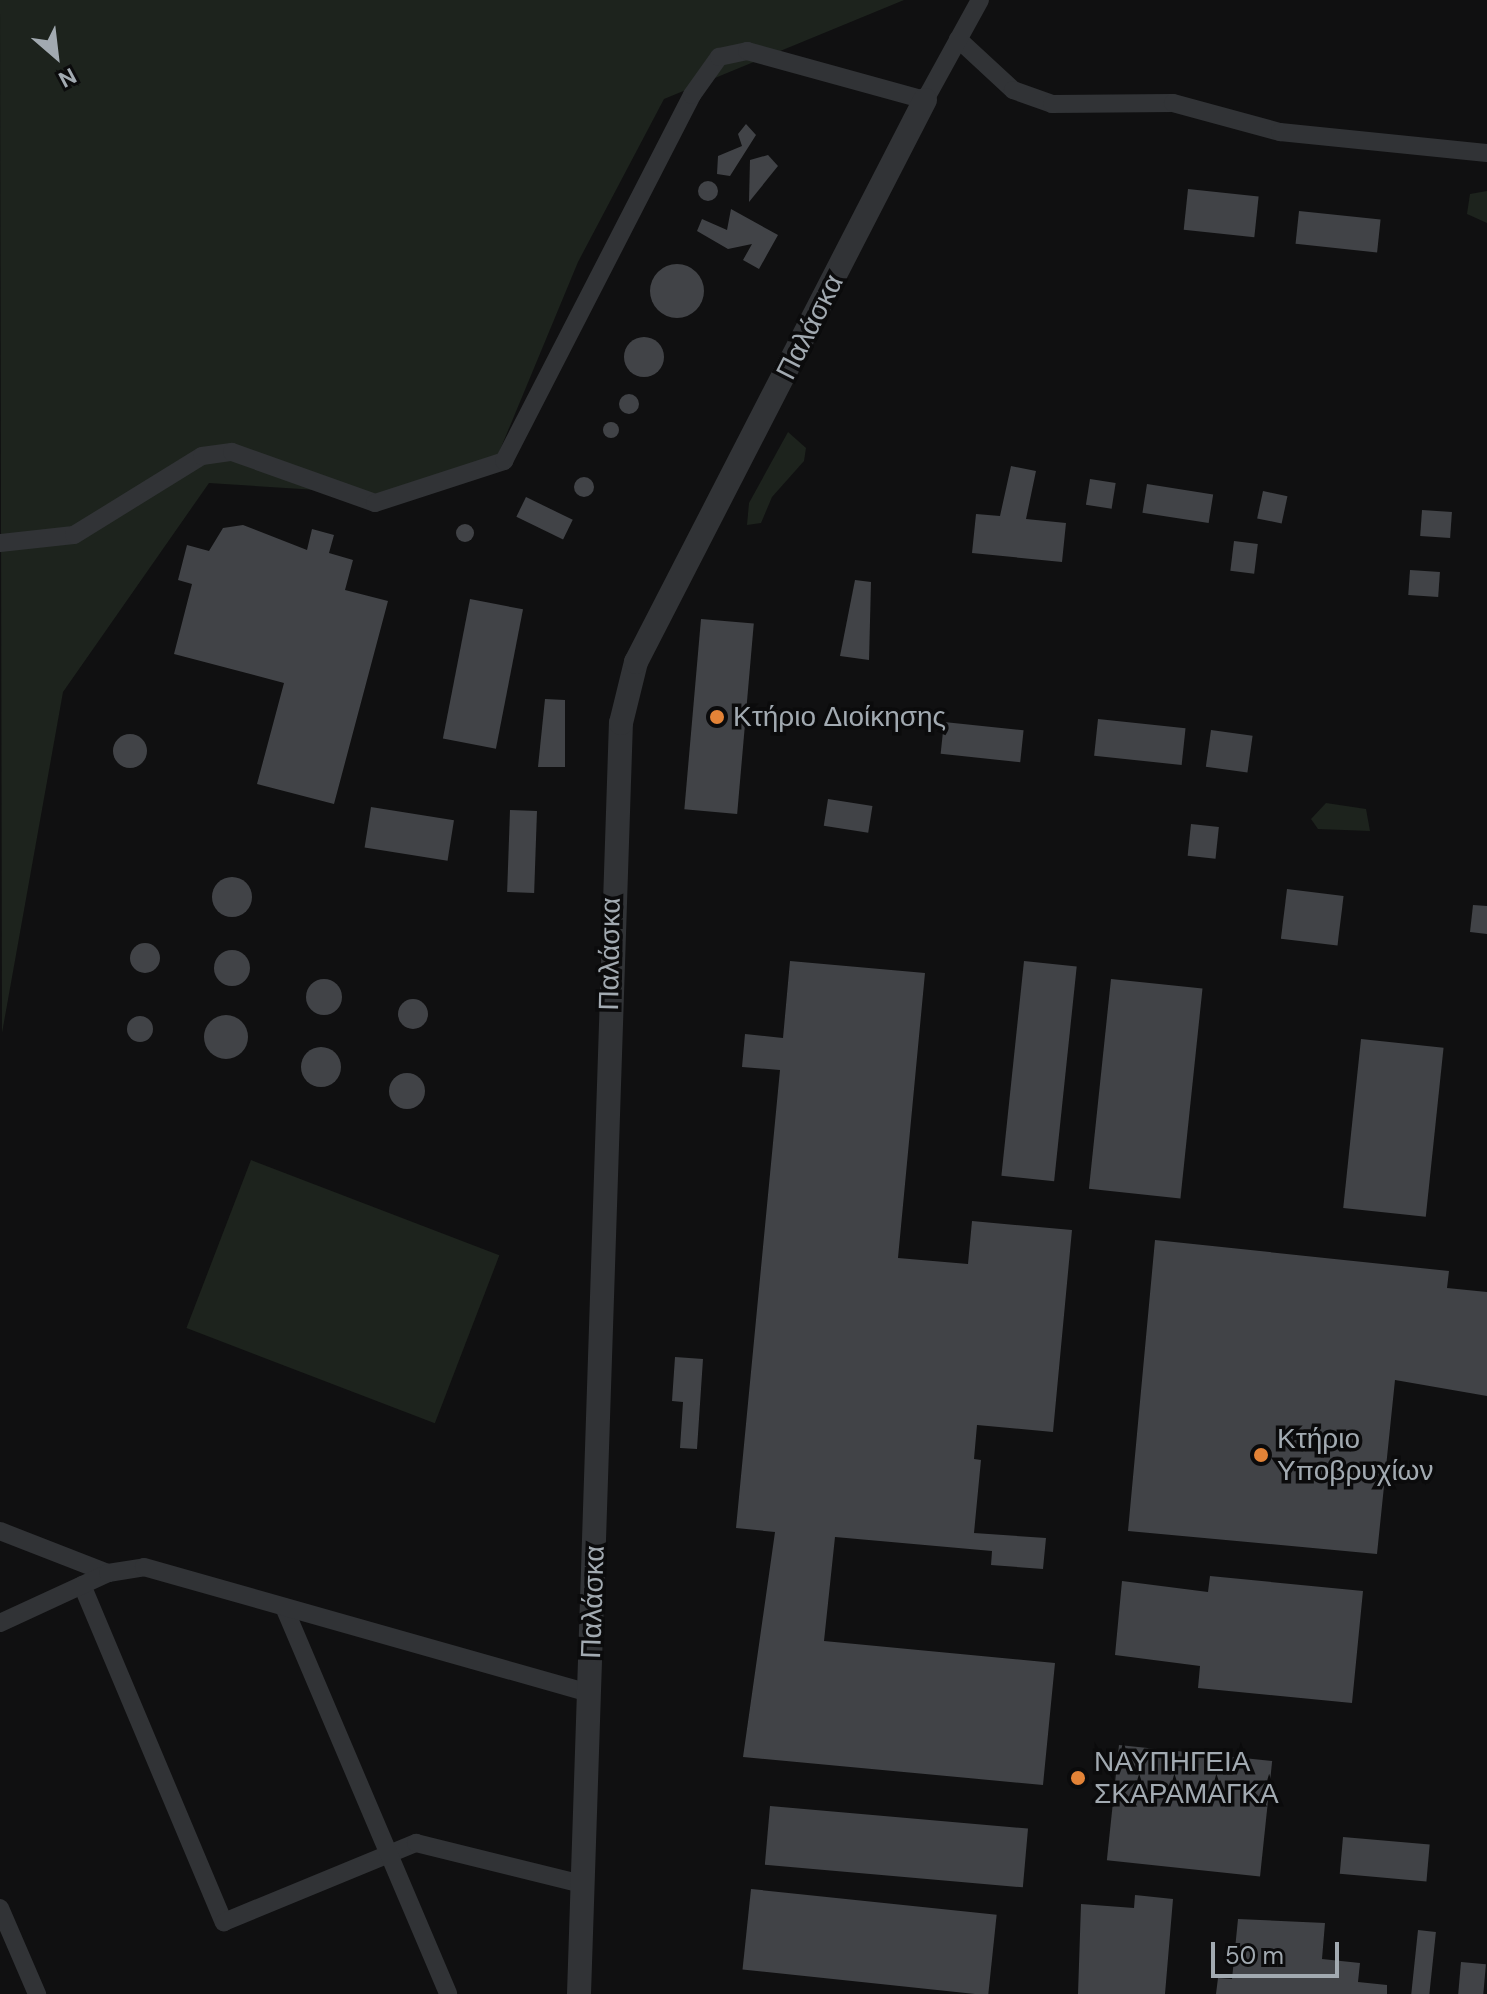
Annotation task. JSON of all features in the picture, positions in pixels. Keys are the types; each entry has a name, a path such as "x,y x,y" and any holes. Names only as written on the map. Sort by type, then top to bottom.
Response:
{"street":[{"name":"Παλάσκα","path":"579,1994 614,813 627,689 925,100 980,0"},
{"path":"958,39 1013,90 1052,104 1173,103 1280,132 1487,153"},
{"path":"0,543 74,535 202,456 232,452 375,503 504,461 692,95 719,57 747,51 925,100"},
{"path":"0,1531 108,1573"},
{"path":"0,1623 108,1573 144,1567 590,1693"},
{"path":"82,1585 224,1922 387,1851 416,1843 582,1884"},
{"path":"284,1607 448,1994"},
{"path":"0,1908 37,1994"}],"shaded area":[{"path":"0,0 904,0 664,99 578,262 495,462 381,494 209,483 63,692 2,1033"},
{"path":"1487,191 1487,223 1467,214 1470,194"},
{"path":"788,432 806,448 804,461 772,497 761,523 747,525 749,503"},
{"path":"1326,803 1366,809 1370,831 1318,829 1311,819"},
{"path":"251,1160 499,1255 435,1423 186,1328"}],"building":[{"path":"746,124 756,135 730,176 717,174 718,156 742,146 738,134"},
{"path":"768,155 778,166 749,202 750,160"},
{"path":"708,181 715,184 718,191 715,198 708,201 701,198 698,191 701,184"},
{"path":"1188,189 1259,196 1254,237 1184,230"},
{"path":"731,209 778,235 759,269 743,260 752,244 728,249 697,231 702,219 727,230"},
{"path":"1299,211 1381,220 1377,252 1296,244"},
{"path":"677,264 696,272 704,291 696,310 677,318 658,310 650,291 658,272"},
{"path":"644,337 658,343 664,357 658,371 644,377 630,371 624,357 630,343"},
{"path":"629,394 636,397 639,404 636,411 629,414 622,411 619,404 622,397"},
{"path":"608,422 614,422 619,430 617,436 608,438 603,433 603,427"},
{"path":"1011,466 1036,471 1026,519 1066,523 1062,562 972,553 976,514 1000,516"},
{"path":"584,477 591,480 594,487 591,494 584,497 577,494 574,487 577,480"},
{"path":"1090,479 1116,483 1112,509 1086,505"},
{"path":"1147,484 1213,494 1209,523 1142,513"},
{"path":"1263,491 1287,496 1282,524 1257,518"},
{"path":"526,497 573,520 563,540 516,517"},
{"path":"1422,510 1452,512 1450,538 1420,536"},
{"path":"461,524 469,524 474,533 472,540 461,542 456,537 456,529"},
{"path":"243,525 307,550 312,529 334,535 329,553 353,560 345,590 388,601 334,804 257,784 284,683 174,654 192,584 178,580 187,545 209,551 223,528"},
{"path":"1234,541 1258,544 1254,574 1230,571"},
{"path":"1410,570 1440,572 1438,597 1408,595"},
{"path":"855,580 871,582 869,660 840,656"},
{"path":"470,599 523,609 496,749 443,738"},
{"name":"Κτήριο Διοίκησης","path":"701,619 754,624 737,814 684,809"},
{"path":"545,699 565,700 565,767 538,767"},
{"path":"1098,719 1186,728 1182,765 1094,756"},
{"path":"944,722 1024,730 1020,762 941,754"},
{"path":"1211,730 1253,736 1247,772 1206,767"},
{"path":"130,734 142,739 147,751 142,763 130,768 118,763 113,751 118,739"},
{"path":"828,799 872,806 868,833 824,826"},
{"path":"371,807 454,820 448,861 365,847"},
{"path":"510,810 537,811 534,893 507,892"},
{"path":"1191,824 1219,827 1216,859 1188,856"},
{"path":"232,877 246,883 252,897 246,911 232,917 218,911 212,897 218,883"},
{"path":"1287,889 1344,896 1337,946 1281,939"},
{"path":"1473,905 1487,906 1487,934 1470,932"},
{"path":"145,943 156,947 160,958 156,969 145,973 134,969 130,958 134,947"},
{"path":"232,950 245,955 250,968 245,981 232,986 219,981 214,968 219,955"},
{"path":"790,961 925,973 898,1258 968,1264 972,1221 1072,1230 1053,1432 977,1425 974,1459 981,1460 974,1533 1046,1538 1043,1569 991,1565 992,1551 835,1537 824,1641 1055,1663 1043,1785 743,1757 775,1532 736,1528 780,1070 742,1067 745,1034 783,1038"},
{"path":"1024,961 1077,967 1054,1181 1001,1176"},
{"path":"324,979 337,984 342,997 337,1010 324,1015 311,1010 306,997 311,984"},
{"path":"1111,979 1202,989 1180,1198 1089,1189"},
{"path":"413,999 424,1003 428,1014 424,1025 413,1029 402,1025 398,1014 402,1003"},
{"path":"226,1015 242,1021 248,1037 242,1053 226,1059 210,1053 204,1037 210,1021"},
{"path":"140,1016 149,1020 153,1029 149,1038 140,1042 131,1038 127,1029 131,1020"},
{"path":"1361,1039 1444,1048 1426,1217 1343,1208"},
{"path":"321,1047 335,1053 341,1067 335,1081 321,1087 307,1081 301,1067 307,1053"},
{"path":"407,1073 420,1078 425,1091 420,1104 407,1109 394,1104 389,1091 394,1078"},
{"path":"1155,1240 1449,1271 1447,1288 1487,1292 1487,1396 1395,1380 1377,1554 1128,1531"},
{"path":"675,1357 703,1359 697,1449 680,1448 683,1402 672,1401"},
{"path":"1210,1576 1363,1591 1352,1703 1198,1688 1200,1666 1115,1655 1122,1581 1208,1592"},
{"path":"1119,1745 1272,1761 1260,1876 1107,1860"},
{"path":"770,1806 1028,1829 1023,1887 765,1865"},
{"path":"1343,1837 1430,1845 1426,1881 1340,1874"},
{"path":"751,1889 997,1915 988,1994 743,1970"},
{"path":"1135,1895 1173,1899 1165,1994 1078,1994 1081,1904 1134,1908"},
{"path":"1238,1919 1325,1923 1322,1959 1360,1963 1358,1982 1387,1985 1387,1994 1216,1994 1218,1978 1232,1979"},
{"path":"1418,1930 1436,1932 1429,1994 1411,1994"},
{"path":"1461,1962 1486,1964 1483,1994 1458,1994"}],"place":[{"name":"Κτήριο Διοίκησης","path":"717,717"},
{"name":"Κτήριο Υποβρυχίων","path":"1261,1455"},
{"name":"ΝΑΥΠΗΓΕΙΑ ΣΚΑΡΑΜΑΓΚΑ","path":"1078,1778"}]}
